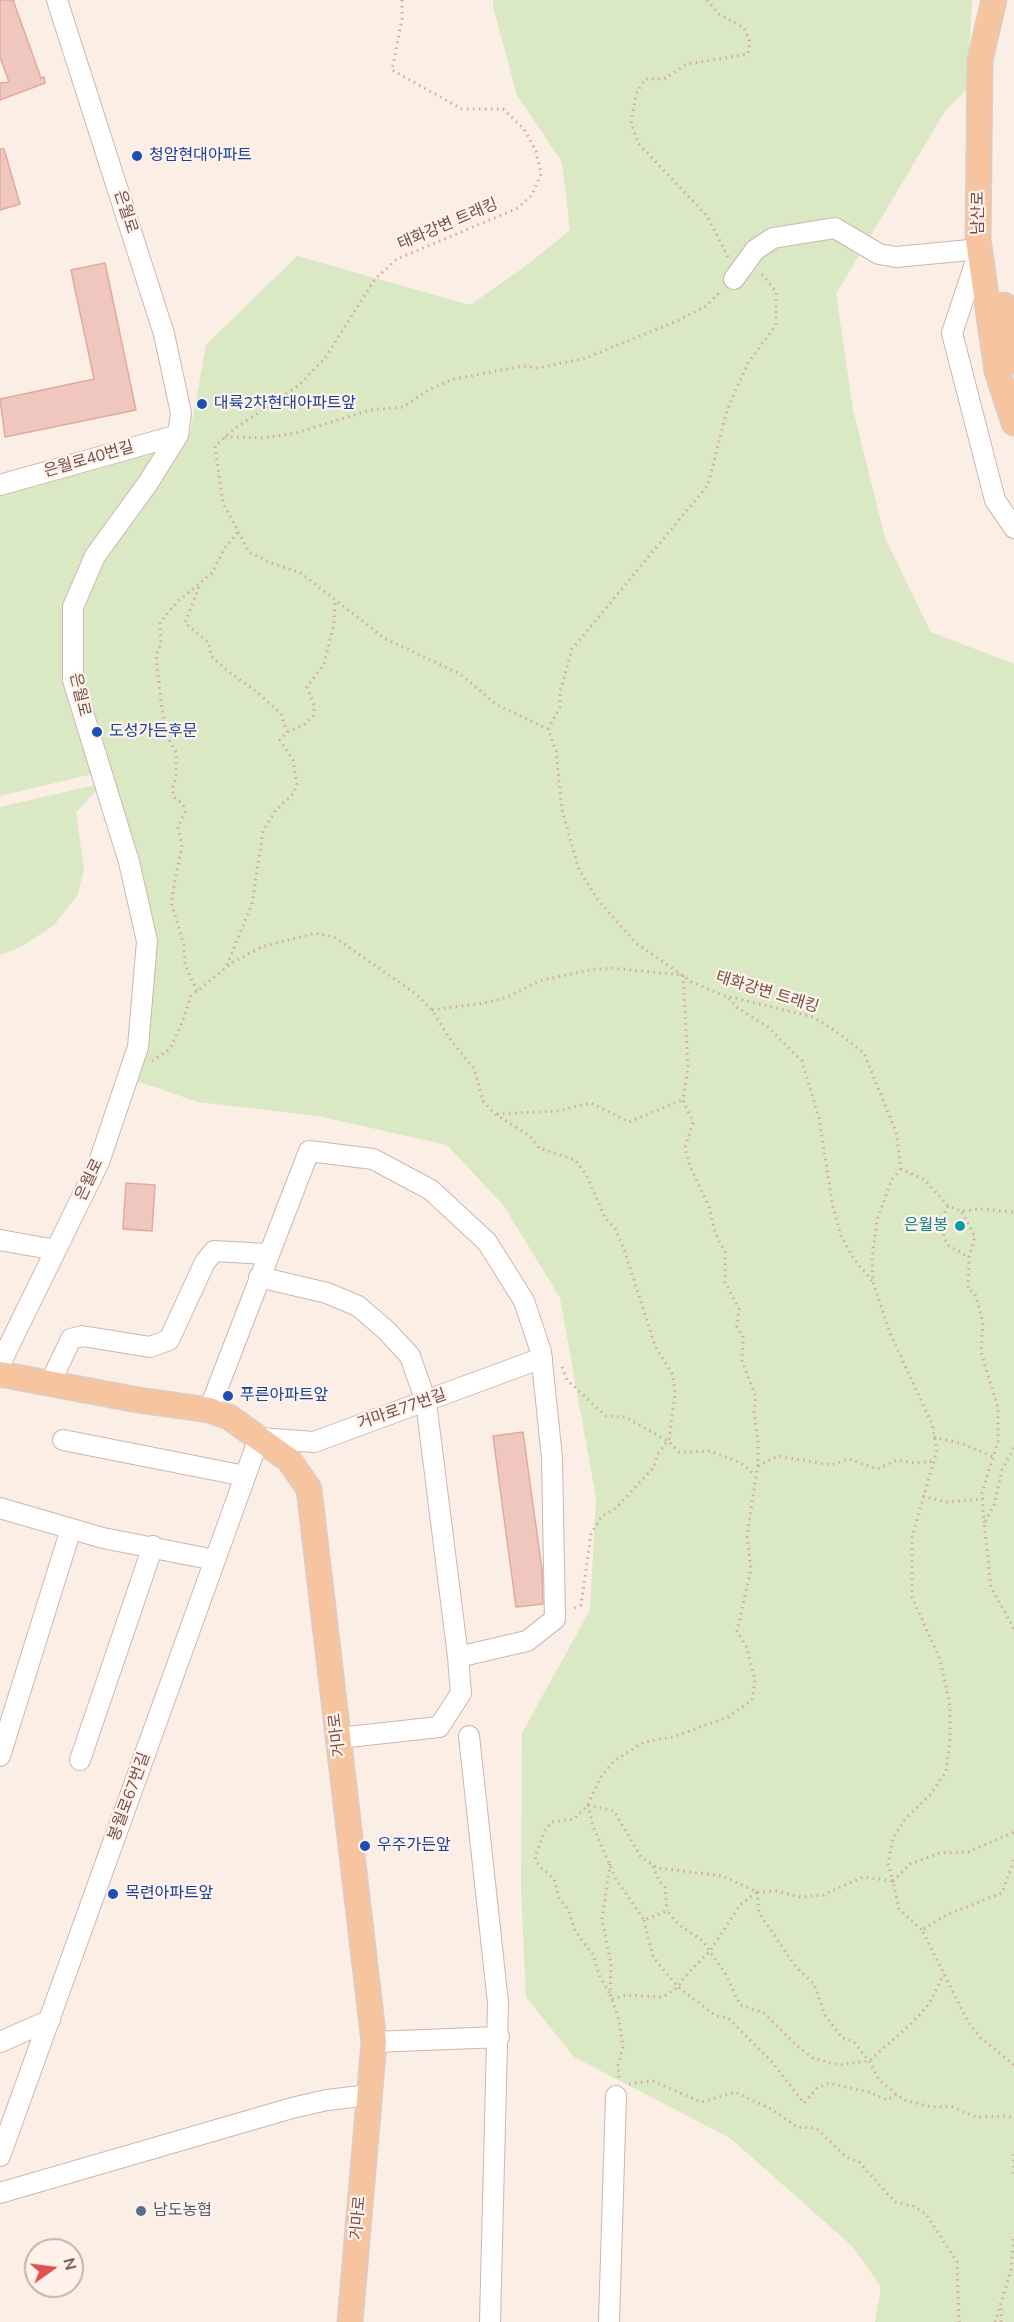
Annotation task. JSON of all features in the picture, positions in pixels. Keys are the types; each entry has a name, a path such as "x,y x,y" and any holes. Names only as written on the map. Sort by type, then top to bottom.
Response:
{"main road":[{"name":"남산로","path":"994,0 980,60 980,249 997,371 1014,423"},
{"name":"남산로","path":"1010,0 995,62 993,232 1014,362"},
{"name":"거마로","path":"0,1374 209,1410 229,1416 289,1460 309,1489 374,2042 353,2321"}],"street":[{"name":"은월로","path":"0,1364 99,1162 138,1047 147,941 129,862 73,680 73,607 95,556 148,483 178,435 181,412 164,334 57,0"},
{"path":"734,279 755,250 773,238 834,228 879,254 896,257 943,255 980,249 952,333 995,500 1014,528"},
{"name":"은월로40번길","path":"0,485 178,435"},
{"path":"209,1410 267,1254 309,1151 373,1159 431,1190 487,1242 524,1301 542,1358 552,1458 555,1619 527,1641 458,1657"},
{"path":"0,1240 56,1250"},
{"path":"51,1383 71,1339 82,1336 150,1347 169,1340 205,1262 214,1251 267,1254"},
{"path":"259,1276 327,1293 358,1306 410,1356 426,1402 461,1693 439,1727 339,1738"},
{"name":"거마로77번길","path":"259,1438 314,1442 542,1358"},
{"name":"봉월로67번길","path":"0,2156 259,1438"},
{"path":"63,1440 245,1476"},
{"path":"0,1508 71,1529 215,1560"},
{"path":"0,1756 71,1529"},
{"path":"80,1760 153,1546"},
{"path":"469,1736 498,2003 499,2037 490,2322"},
{"path":"0,2042 50,2020"},
{"path":"374,2042 499,2037"},
{"path":"0,2193 292,2108 327,2100 370,2095"},
{"path":"609,2322 616,2096"}],"path":[{"name":"태화강변 트래킹","path":"225,437 298,386 326,358 375,279 397,259 518,208 532,195 537,184 541,174 536,151 524,129 503,110 462,109 392,70 402,19 402,0"},
{"path":"707,0 719,14 744,28 750,42 748,54 687,64 664,79 645,79 636,94 631,123 638,143 708,216 729,259 730,279 734,279"},
{"path":"762,274 776,292 776,325 748,363 727,410 708,485 572,649 560,692 560,707 548,729 497,705 460,674 384,638 301,573 271,563 249,552 223,503 215,446 225,437 264,438 296,433 370,410 403,407 430,389 454,379 523,366 538,368 586,358 679,320 706,306 734,279 762,274"},
{"path":"197,991 185,965 184,946 171,902 182,845 178,828 185,812 183,804 175,798 172,790 176,777 176,752 170,742 162,710 156,656 161,643 160,622 178,601 212,573 224,549 238,531"},
{"path":"200,585 185,623 209,643 211,656 281,714 287,732"},
{"path":"226,967 252,904 263,831 276,810 293,794 297,785 293,760 280,741 287,732 305,724 314,715 314,705 307,687 324,664 334,624 335,601"},
{"name":"태화강변 트래킹","path":"548,729 556,752 562,810 579,870 598,900 636,943 692,982 728,996 813,1017 864,1053 896,1131 901,1169"},
{"path":"128,1078 170,1049 191,996 226,967 261,947 315,933 334,937 417,994 432,1010 450,1039 474,1069 483,1101 495,1114 530,1136 539,1148 575,1160 587,1176 605,1218 615,1228 655,1346 673,1375 675,1394 668,1441 645,1478 616,1508 601,1517 591,1534 581,1605 555,1619"},
{"path":"432,1010 484,1003 508,997 539,981 590,970 611,968 683,975 688,1067 683,1100 693,1122 685,1148 690,1166 709,1207 715,1233 725,1252 725,1282 739,1309 736,1327 743,1336 742,1361 756,1397 754,1412 758,1441 757,1468 766,1460 778,1456 832,1465 849,1459 877,1469 897,1460 916,1463 934,1461"},
{"path":"728,996 736,1007 768,1027 802,1061 819,1118 832,1207 841,1236 854,1259 873,1282"},
{"path":"495,1114 558,1111 591,1103 629,1122 683,1100"},
{"path":"1014,1212 981,1209 962,1211 948,1206 925,1180 901,1169 892,1179 877,1220 872,1259 873,1282 890,1333 926,1409 937,1450 912,1536 912,1597 940,1659 950,1706 950,1741 946,1772 930,1796 905,1820 893,1838 888,1863 899,1909 922,1930 968,2022 981,2038 1014,2065"},
{"path":"948,1206 941,1221 944,1238 949,1246 969,1257"},
{"path":"962,1211 975,1237 969,1257 968,1288 975,1294 982,1323 981,1352 998,1408 999,1430 994,1457 982,1493 991,1587 1014,1629"},
{"path":"542,1358 561,1363 567,1380 606,1416 624,1417 668,1441 679,1452 710,1451 741,1463 754,1474"},
{"path":"934,1437 963,1444 994,1457"},
{"path":"984,1523 994,1506 1002,1470 1014,1448"},
{"path":"616,2096 620,2075 618,2065 623,2047 619,2020 612,1999 594,1956 574,1929 569,1911 559,1898 554,1879 539,1866 535,1857 545,1830 552,1822 574,1819 588,1805 607,1768 630,1750 644,1743 673,1737 728,1717 752,1700 755,1680 746,1646 737,1631 751,1569 747,1535 754,1474 758,1464"},
{"path":"923,1496 946,1502 983,1499"},
{"path":"588,1805 593,1826 616,1879 644,1920 653,1956 678,1987 716,2016 728,2018 772,2062 804,2103 817,2088 829,2083 869,2092 887,2100 897,2094"},
{"path":"588,1805 614,1811 641,1857 657,1868 723,1876 757,1892 776,1891 801,1897 823,1895 863,1878 893,1881"},
{"path":"893,1881 910,1864 940,1853 968,1852 1014,1832"},
{"path":"922,1930 946,1915 1002,1893 1014,1860"},
{"path":"610,1862 602,1919 611,1964 610,1994"},
{"path":"652,1865 659,1881 665,1887 667,1911 679,1924 702,1940 710,1950 725,1973 740,2005 764,2013 797,2046 813,2058 838,2065 869,2061 914,2022 928,2004 944,1974"},
{"path":"612,1999 626,1995 663,1996 678,1987 685,1976 710,1950 740,1905 757,1892"},
{"path":"757,1892 759,1913 796,1967 814,1984 825,2015 842,2038 853,2041 869,2061 879,2080 904,2100 932,2107 950,2106 976,2117 1009,2116 1014,2120"},
{"path":"644,1920 667,1911"},
{"path":"616,2096 629,2084 653,2081 701,2102 735,2092 773,2110 797,2127 816,2128 846,2157 859,2162 895,2202 913,2206 926,2214 957,2262 959,2322"},
{"path":"1014,2154 1014,2174"},
{"path":"995,2322 1002,2306 1011,2270 1014,2235"},
{"path":"1001,2322 1002,2306"}],"green space":[{"path":"493,0 972,0 967,89 945,111 836,294 853,409 885,538 931,632 1014,664 1014,2322 875,2322 881,2287 852,2246 730,2138 574,2057 526,1997 521,1889 522,1733 590,1610 596,1498 560,1298 504,1206 447,1145 318,1116 198,1102 128,1078 157,938 97,732 73,680 101,772 0,796 0,493 172,444 76,603 190,433 206,345 297,256 470,305 527,265 570,230 562,162 517,95"},
{"path":"104,783 76,812 84,870 77,896 54,925 21,947 0,955 0,807"}],"building":[{"path":"0,0 13,0 41,78 44,77 45,83 0,100 0,83 9,82 0,57"},
{"path":"0,149 4,149 20,204 0,210"},
{"path":"105,263 136,410 5,437 0,399 94,379 71,270"},
{"path":"126,1183 155,1185 152,1231 123,1229"},
{"path":"523,1432 542,1570 543,1604 516,1607 493,1436"}],"place":[{"name":"청암현대아파트","path":"137,156"},
{"name":"대륙2차현대아파트앞","path":"202,404"},
{"name":"도성가든후문","path":"97,732"},
{"name":"은월봉","path":"960,1226"},
{"name":"푸른아파트앞","path":"228,1396"},
{"name":"우주가든앞","path":"365,1846"},
{"name":"목련아파트앞","path":"113,1894"},
{"name":"남도농협","path":"141,2211"}]}
